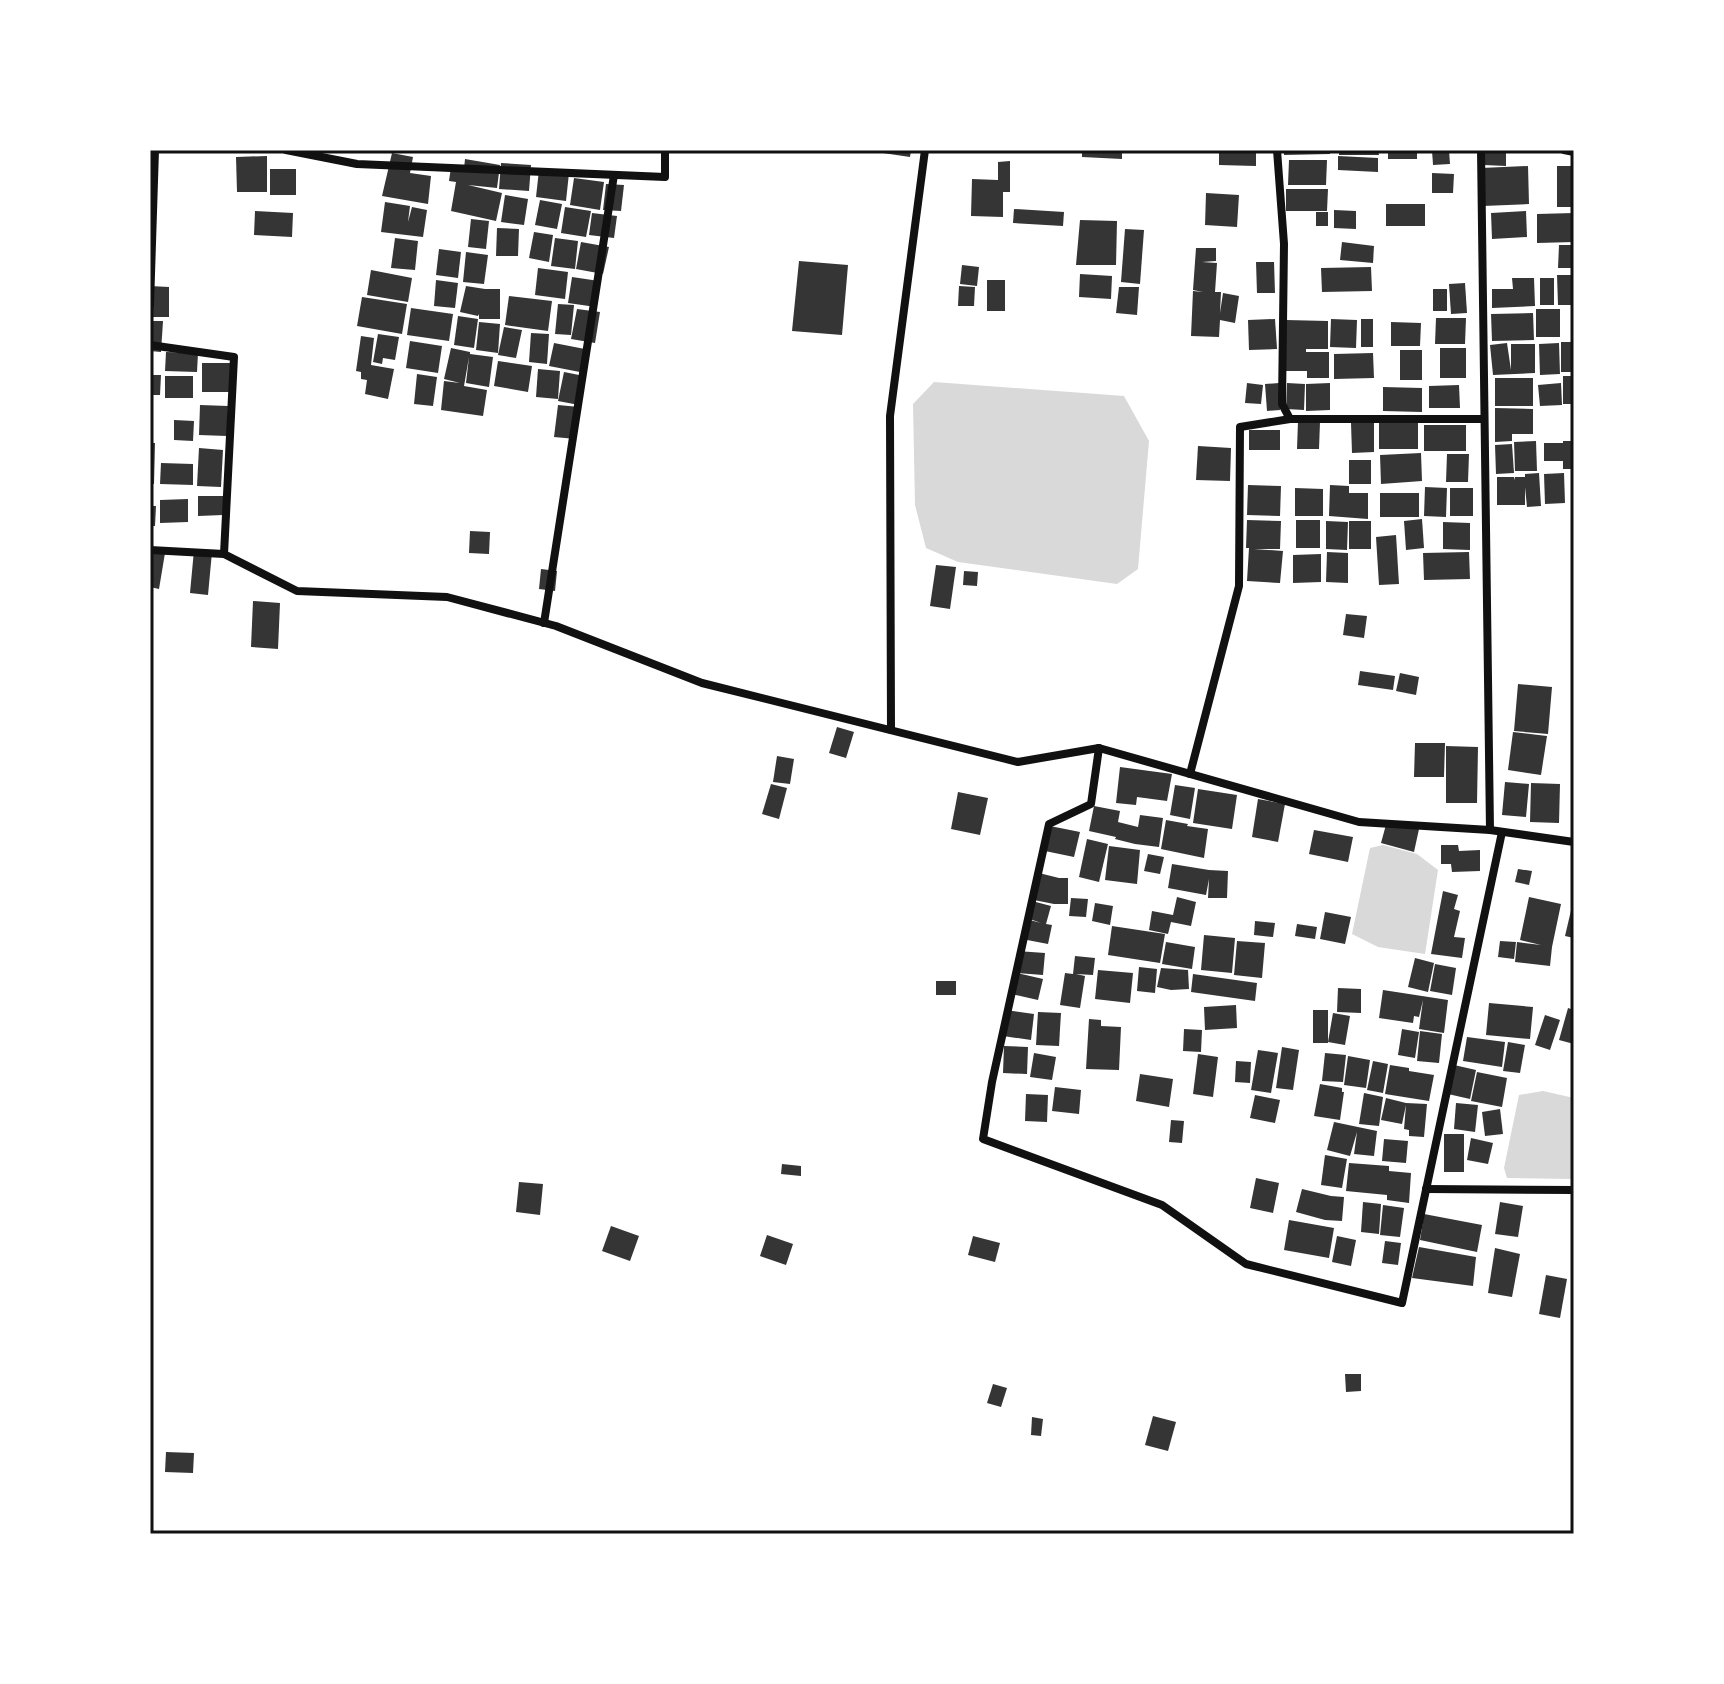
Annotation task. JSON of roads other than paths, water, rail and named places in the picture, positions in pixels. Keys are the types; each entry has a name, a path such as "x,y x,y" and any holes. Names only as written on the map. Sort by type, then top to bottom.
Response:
{"street":[{"path":"150,305 155,150"},
{"path":"286,150 357,164 665,177 665,150"},
{"path":"891,730 890,416 925,150"},
{"path":"1277,150 1284,244 1282,404 1290,419"},
{"path":"1481,150 1490,830"},
{"path":"1564,150 1574,152"},
{"path":"544,623 614,175"},
{"path":"150,345 234,357 224,554"},
{"path":"1190,774 1239,586 1240,427 1290,419 1484,419"},
{"path":"150,550 224,554 297,591 447,597 544,623 702,683 1018,762 1099,748 1359,822 1490,830 1574,842"},
{"path":"1099,748 1091,804 1049,824 992,1082 983,1139 1162,1205 1246,1264 1402,1303 1502,832"},
{"path":"1426,1189 1574,1190"}]}
